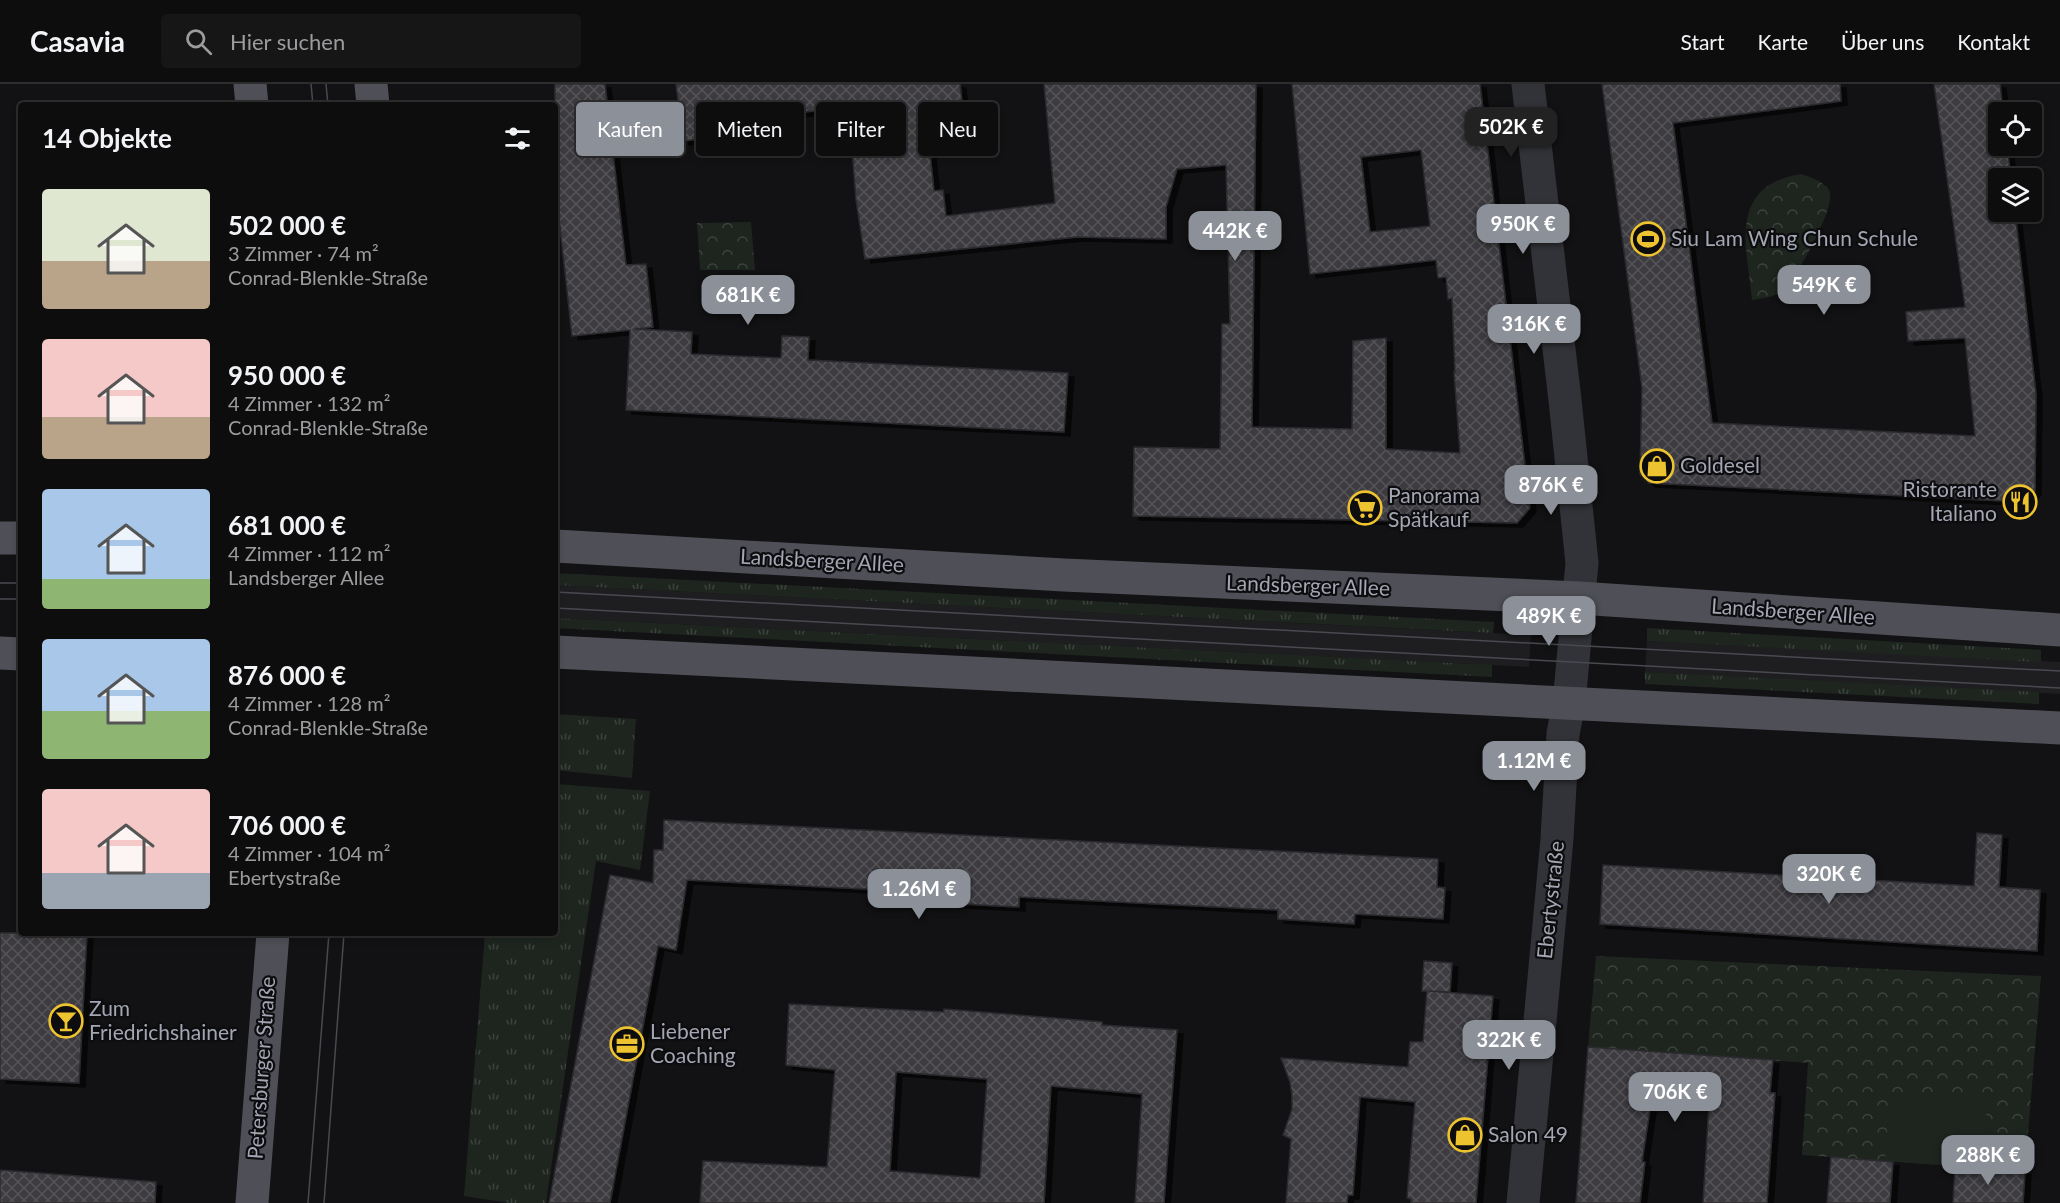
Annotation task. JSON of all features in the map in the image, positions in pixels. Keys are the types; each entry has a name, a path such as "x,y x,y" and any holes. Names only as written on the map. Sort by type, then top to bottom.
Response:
{"main road":[{"path":"250,84 252,102"},
{"path":"371,84 374,102"},
{"path":"0,538 18,538"},
{"name":"Landsberger Allee","path":"558,546 1064,575 1579,598 2060,630"},
{"path":"558,652 2060,728"},
{"path":"0,653 18,654"},
{"name":"Petersburger Straße","path":"252,1203 273,936"}],"street":[{"name":"Ebertystraße","path":"1523,1203 1557,839 1563,734 1569,703 1582,563 1528,84"}],"shaded area":[{"path":"558,585 1531,635 1529,667 558,618"},
{"path":"1647,641 2060,662 2060,694 1645,672"}],"green space":[{"path":"1801,174 1820,182 1829,190 1830,198 1822,225 1806,257 1783,290 1773,296 1752,300 1746,240 1747,222 1752,205 1761,191 1777,181"},
{"path":"751,222 755,270 700,270 697,223"},
{"path":"558,573 1494,622 1493,633 558,585"},
{"path":"558,618 1492,665 1492,677 558,628"},
{"path":"1647,628 2041,650 2041,662 1647,641"},
{"path":"1645,672 2039,692 2039,704 1645,684"},
{"path":"558,714 636,719 632,778 558,770"},
{"path":"558,784 650,791 640,870 596,861 546,1203 509,1203 464,1196 485,936 558,936"},
{"path":"1596,956 2041,976 2025,1171 1802,1155 1808,1063 1588,1047"},
{"path":"1890,1094 1987,1101 1983,1168 1885,1161"}],"building":[{"path":"555,84 605,84 607,102 576,102 576,156 613,156 626,265 646,264 653,327 635,329 692,332 691,354 781,358 782,336 809,337 808,360 1068,373 1064,432 626,410 630,330 572,336 558,209 558,102 555,102"},
{"path":"676,84 960,84 962,102 918,102 918,156 930,156 934,191 943,190 946,216 1055,203 1044,84 1256,84 1252,427 1352,429 1353,341 1386,338 1386,449 1460,453 1454,372 1452,298 1448,299 1446,277 1438,278 1436,260 1310,274 1292,84 1480,84 1530,508 1517,523 1133,516 1134,447 1220,449 1222,324 1230,324 1226,165 1177,169 1166,207 1166,239 1077,237 865,259 856,200 853,156 906,156 906,102 816,102 816,111 804,112 804,102 696,102 696,140 684,141 684,102 678,102","holes":["1421,150 1430,226 1370,232 1361,157"]},
{"path":"1602,84 1840,84 1841,101 1673,123 1712,423 1975,436 1965,338 1908,341 1906,312 1965,307 1934,84 2000,84 2002,102 1988,102 1988,156 2008,156 2010,168 1988,168 1988,222 2016,222 2036,394 2035,491 2025,502 1649,483 1640,474 1642,388"},
{"path":"664,820 1438,859 1437,887 1445,888 1443,919 1355,914 1354,924 1278,919 1278,910 1019,897 1019,907 942,903 943,893 687,880 676,950 658,946 610,1203 549,1203 610,875 653,883 654,850 663,850"},
{"path":"1977,833 2002,835 1999,887 2040,890 2037,951 1600,924 1603,865 1974,886"},
{"path":"0,933 18,933 18,936 87,936 79,1083 0,1079"},
{"path":"1424,961 1452,963 1450,992 1429,991 1493,996 1476,1203 1411,1203 1411,1199 1407,1198 1415,1102 1360,1097 1353,1195 1348,1195 1347,1203 1286,1203 1291,1139 1283,1135 1292,1109 1292,1095 1281,1058 1408,1067 1410,1042 1423,1042 1427,991 1422,991"},
{"path":"789,1004 944,1012 944,1009 1177,1030 1164,1203 1135,1203 1142,1094 1051,1086 1044,1203 700,1203 703,1161 827,1167 835,1070 786,1065","holes":["896,1072 987,1079 980,1178 890,1171"]},
{"path":"1588,1047 1773,1060 1770,1093 1775,1093 1767,1203 1703,1203 1710,1087 1654,1083 1642,1162 1645,1162 1640,1203 1576,1203"},
{"path":"1831,1157 1893,1162 1890,1203 1827,1203"},
{"path":"1955,1166 2025,1171 2023,1203 1953,1203"},
{"path":"0,1170 156,1182 155,1203 0,1203"}],"tram line":[{"path":"311,84 313,102"},
{"path":"326,84 328,102"},
{"path":"0,583 18,583"},
{"path":"558,592 2060,671"},
{"path":"0,599 18,599"},
{"path":"558,608 2060,688"},
{"path":"308,1203 329,936"},
{"path":"324,1203 344,936"}],"place":[{"name":"Siu Lam Wing Chun Schule","path":"1648,239"},
{"name":"Goldesel","path":"1657,466"},
{"name":"Ristorante Italiano","path":"2020,502"},
{"name":"Panorama Spätkauf","path":"1365,508"},
{"name":"Zum Friedrichshainer","path":"66,1021"},
{"name":"Liebener Coaching","path":"627,1044"},
{"name":"Salon 49","path":"1465,1135"}]}
